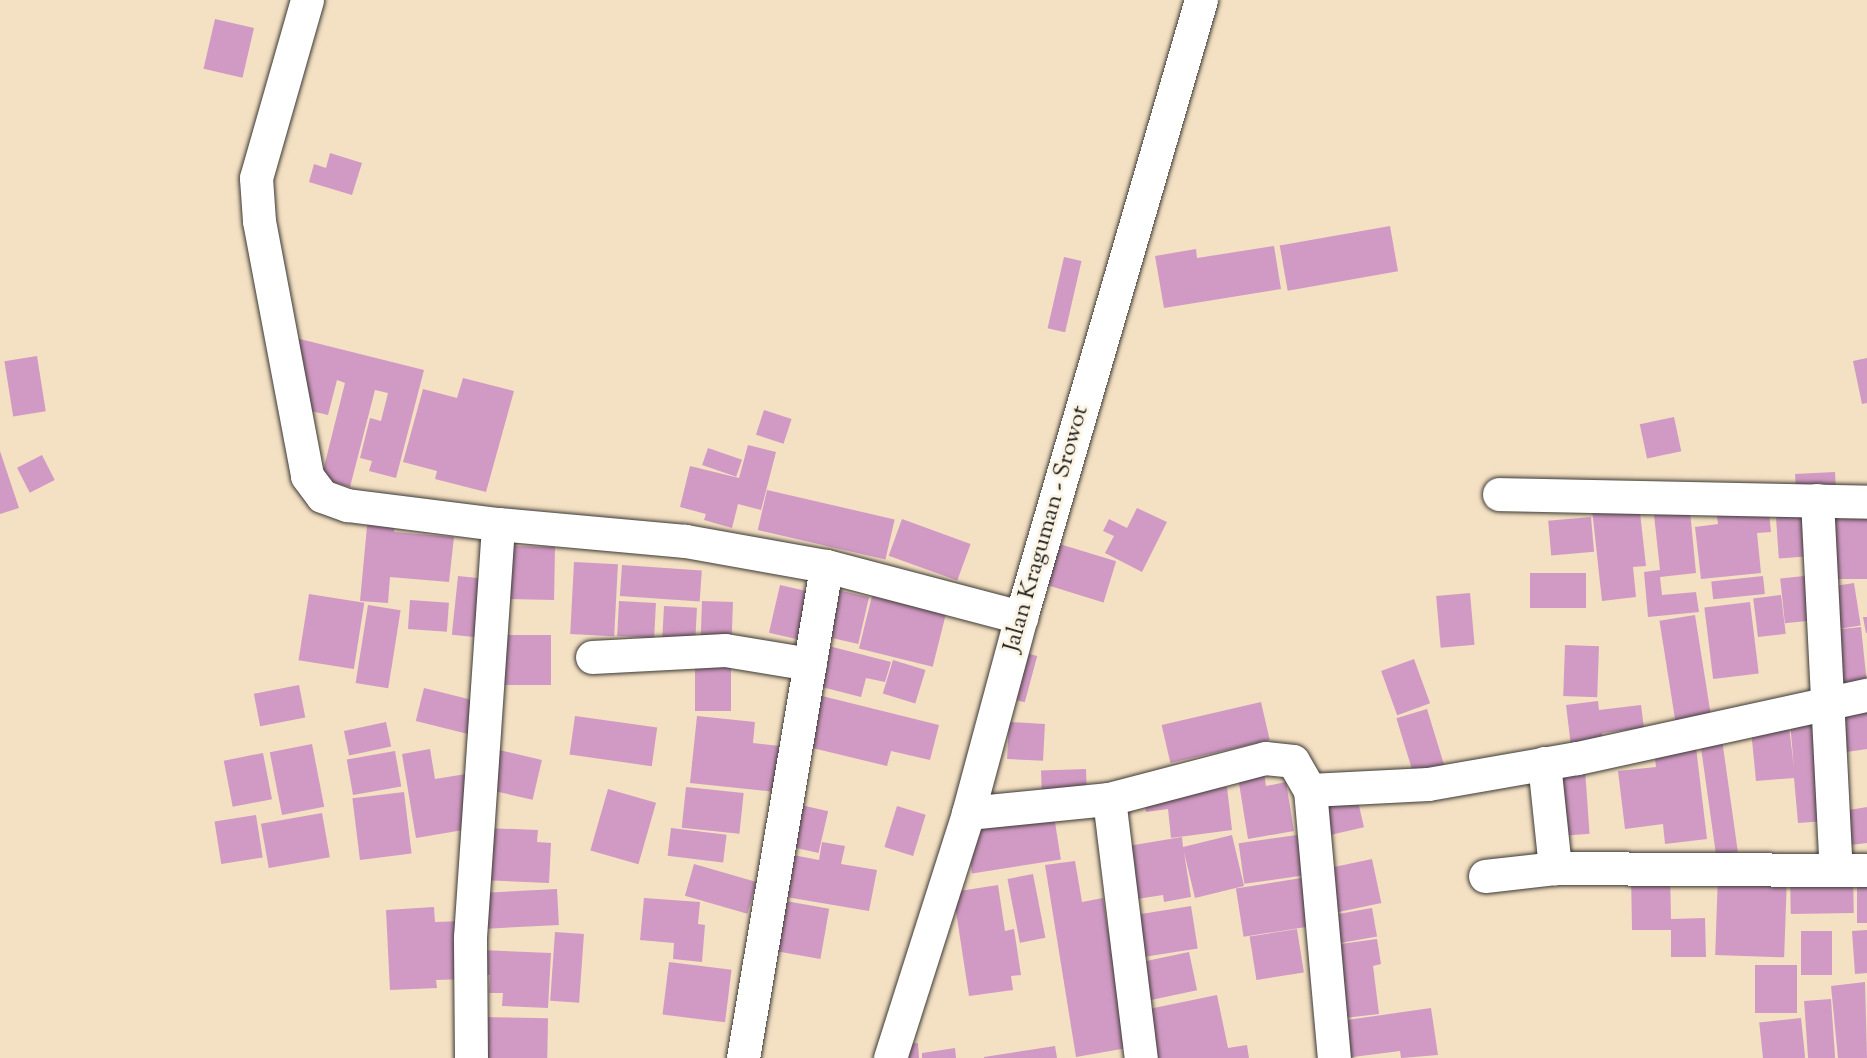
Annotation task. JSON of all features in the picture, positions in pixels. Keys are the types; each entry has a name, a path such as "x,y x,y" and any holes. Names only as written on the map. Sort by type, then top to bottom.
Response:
{"street":[{"path":"307,0 256,178 259,221 307,476 322,496 347,505 498,524 685,541 826,566 1021,617"},
{"name":"Jalan Kraguman - Srowot","path":"890,1058 968,813 1021,617 1201,0"},
{"path":"1499,494 1867,502"},
{"path":"1485,876 1555,868 1852,870 1829,704 1817,500"},
{"path":"471,1058 471,937 498,524"},
{"path":"743,1058 826,566"},
{"path":"592,657 725,650 810,664"},
{"path":"1311,790 1428,784 1544,764 1867,695"},
{"path":"968,813 1108,800 1265,758 1293,760 1311,790 1334,1058"},
{"path":"1544,764 1555,868"},
{"path":"1108,800 1141,1058"}],"building":[{"path":"215,19 254,28 243,78 204,69"},
{"path":"330,153 362,163 352,195 309,182 314,164 326,168"},
{"path":"1390,226 1398,271 1288,291 1280,245"},
{"path":"1274,246 1281,289 1164,308 1155,256 1196,249 1197,258"},
{"path":"1064,257 1082,261 1065,332 1048,328"},
{"path":"296,338 424,370 396,478 369,471 372,461 360,458 370,418 381,421 388,393 375,390 350,487 321,479 345,383 337,380 328,415 294,407"},
{"path":"37,356 46,411 13,416 4,361"},
{"path":"1867,358 1867,403 1862,404 1853,361"},
{"path":"463,378 514,391 486,492 435,479 437,471 403,462 423,389 457,398"},
{"path":"764,410 792,419 784,444 756,435"},
{"path":"1674,417 1681,451 1647,459 1640,424"},
{"path":"748,445 776,452 761,510 738,504 732,528 704,520 706,514 680,507 690,466 739,478"},
{"path":"708,448 742,460 736,477 702,465"},
{"path":"0,451 19,508 0,514"},
{"path":"42,455 55,480 30,493 17,468"},
{"path":"1835,472 1836,490 1796,492 1795,474"},
{"path":"767,490 895,519 885,559 758,530"},
{"path":"1812,502 1816,556 1779,558 1775,505"},
{"path":"1768,503 1771,532 1757,533 1761,573 1701,579 1695,527 1718,524 1716,509"},
{"path":"1639,504 1646,566 1633,567 1636,597 1602,601 1592,509"},
{"path":"1137,508 1167,522 1142,572 1105,553 1114,536 1103,531 1109,519 1127,528"},
{"path":"1690,511 1696,573 1660,577 1662,595 1696,592 1699,612 1648,617 1644,572 1660,570 1654,515"},
{"path":"368,516 395,518 394,532 454,537 449,582 390,577 388,603 360,601"},
{"path":"1591,517 1594,552 1551,556 1548,521"},
{"path":"902,519 971,544 957,581 889,556"},
{"path":"1821,519 1867,519 1867,579 1821,579"},
{"path":"1053,542 1116,561 1104,602 1040,583"},
{"path":"503,546 555,547 554,600 502,599"},
{"path":"574,562 618,564 614,636 570,634"},
{"path":"622,565 702,571 700,602 620,596"},
{"path":"1530,573 1586,573 1586,608 1530,608"},
{"path":"1814,575 1819,620 1785,623 1780,579"},
{"path":"458,576 485,579 479,637 452,635"},
{"path":"1763,576 1765,594 1713,599 1711,581"},
{"path":"1854,583 1861,625 1835,630 1828,587"},
{"path":"780,585 815,593 804,641 769,633"},
{"path":"833,589 869,597 858,644 822,636"},
{"path":"1470,593 1475,645 1441,648 1436,596"},
{"path":"309,594 364,603 354,669 299,660"},
{"path":"1781,595 1786,634 1758,637 1753,598"},
{"path":"872,596 946,614 933,667 859,648"},
{"path":"410,600 449,603 447,632 408,629"},
{"path":"619,601 656,603 654,638 617,636"},
{"path":"702,601 733,602 731,646 700,645"},
{"path":"1750,602 1759,673 1713,679 1704,608"},
{"path":"368,605 401,610 388,688 356,683"},
{"path":"664,606 697,608 695,646 662,644"},
{"path":"1695,615 1711,715 1675,720 1659,621"},
{"path":"1863,617 1867,617 1867,633 1866,633"},
{"path":"1861,627 1867,688 1835,691 1828,630"},
{"path":"494,635 551,635 551,685 494,685"},
{"path":"821,644 891,662 885,682 866,678 861,697 810,684"},
{"path":"1565,645 1599,646 1597,697 1563,696"},
{"path":"1015,650 1037,656 1025,702 1003,696"},
{"path":"695,654 731,654 731,711 695,711"},
{"path":"1414,659 1430,703 1397,715 1381,671"},
{"path":"893,660 926,670 915,703 883,693"},
{"path":"299,685 305,717 260,726 254,694"},
{"path":"424,688 478,702 470,735 416,721"},
{"path":"814,694 939,725 930,760 891,751 887,766 800,745"},
{"path":"1867,699 1867,749 1840,753 1832,705"},
{"path":"1598,701 1599,710 1641,705 1644,728 1602,733 1603,742 1571,746 1566,705"},
{"path":"1261,702 1270,740 1170,763 1162,725"},
{"path":"1427,709 1444,765 1414,775 1396,718"},
{"path":"575,716 657,728 652,766 570,755"},
{"path":"697,716 755,722 753,743 780,746 775,792 690,783"},
{"path":"1819,720 1827,821 1798,823 1794,778 1756,781 1751,730 1789,727 1794,768 1790,722"},
{"path":"386,722 391,746 349,755 344,731"},
{"path":"1009,722 1045,724 1043,761 1007,759"},
{"path":"1721,732 1738,852 1716,855 1699,735"},
{"path":"1695,739 1707,839 1665,844 1663,824 1625,829 1618,771 1656,767 1653,743"},
{"path":"312,744 324,807 282,815 270,752"},
{"path":"430,749 435,779 466,774 475,828 416,838 402,754"},
{"path":"499,750 542,760 533,800 490,790"},
{"path":"395,751 401,786 353,795 347,760"},
{"path":"263,753 272,799 233,807 224,761"},
{"path":"1263,766 1266,786 1286,782 1294,831 1248,839 1237,771"},
{"path":"1086,769 1087,797 1042,799 1041,771"},
{"path":"1585,769 1590,834 1557,836 1552,771"},
{"path":"686,787 744,793 739,834 682,828"},
{"path":"1227,787 1232,830 1171,838 1168,809 1146,812 1144,793"},
{"path":"608,789 656,803 638,864 590,851"},
{"path":"404,792 412,854 360,860 352,798"},
{"path":"1357,797 1364,827 1319,838 1312,807"},
{"path":"797,804 828,811 819,853 787,846"},
{"path":"897,806 926,815 913,856 884,847"},
{"path":"1867,807 1867,843 1842,846 1837,812"},
{"path":"322,813 330,857 269,868 261,824"},
{"path":"256,815 263,857 221,864 215,822"},
{"path":"1054,816 1061,859 972,874 965,830"},
{"path":"485,828 538,830 537,842 551,843 549,883 482,880"},
{"path":"671,828 727,835 723,863 668,856"},
{"path":"1232,835 1244,886 1195,898 1184,852 1191,897 1164,902 1163,895 1124,901 1116,848 1182,837 1183,847"},
{"path":"1297,835 1303,876 1244,884 1239,843"},
{"path":"822,842 845,846 841,864 877,870 869,911 786,897 793,855 819,860"},
{"path":"1372,859 1381,903 1326,915 1316,871"},
{"path":"1075,861 1082,902 1103,898 1127,1048 1076,1057 1045,865"},
{"path":"694,864 756,882 747,914 685,896"},
{"path":"1853,871 1854,913 1791,914 1790,872"},
{"path":"1670,872 1671,919 1705,918 1706,957 1671,957 1671,930 1632,930 1631,873"},
{"path":"1033,874 1045,938 1020,943 1007,879"},
{"path":"1718,874 1787,876 1784,957 1715,955"},
{"path":"1857,875 1867,875 1867,923 1857,923"},
{"path":"1308,877 1316,925 1244,937 1236,888"},
{"path":"998,885 1005,931 1014,929 1021,975 1011,976 1013,990 969,996 953,892"},
{"path":"557,889 559,925 483,929 481,893"},
{"path":"644,898 700,902 698,924 705,925 702,962 673,959 674,943 640,940"},
{"path":"780,900 829,909 820,959 771,950"},
{"path":"1191,906 1198,948 1138,958 1132,915"},
{"path":"434,907 435,922 464,921 467,979 436,980 437,988 390,990 386,910"},
{"path":"1372,908 1377,937 1331,945 1326,916"},
{"path":"1297,929 1304,972 1256,980 1250,937"},
{"path":"1867,930 1867,973 1855,974 1852,931"},
{"path":"1801,931 1832,931 1832,975 1801,975"},
{"path":"555,932 584,934 579,1003 550,1001"},
{"path":"1377,939 1381,964 1373,966 1379,1014 1336,1019 1326,946"},
{"path":"481,950 551,953 548,1008 502,1006 503,993 489,993 490,975 480,975"},
{"path":"1189,952 1197,990 1146,1001 1138,963"},
{"path":"669,962 732,970 725,1022 663,1015"},
{"path":"1755,965 1797,965 1797,1013 1755,1013"},
{"path":"1865,982 1867,1058 1838,1058 1831,986"},
{"path":"1217,995 1228,1048 1247,1045 1249,1058 1148,1058 1139,1011"},
{"path":"1831,999 1835,1058 1808,1058 1804,1001"},
{"path":"1431,1008 1438,1055 1401,1058 1400,1051 1345,1058 1340,1021"},
{"path":"479,1017 548,1018 547,1058 478,1058"},
{"path":"1801,1018 1805,1058 1763,1058 1759,1022"},
{"path":"918,1043 919,1058 897,1058 896,1045"},
{"path":"1055,1046 1057,1058 984,1058 984,1057"},
{"path":"955,1048 956,1058 922,1058 922,1053"}]}
